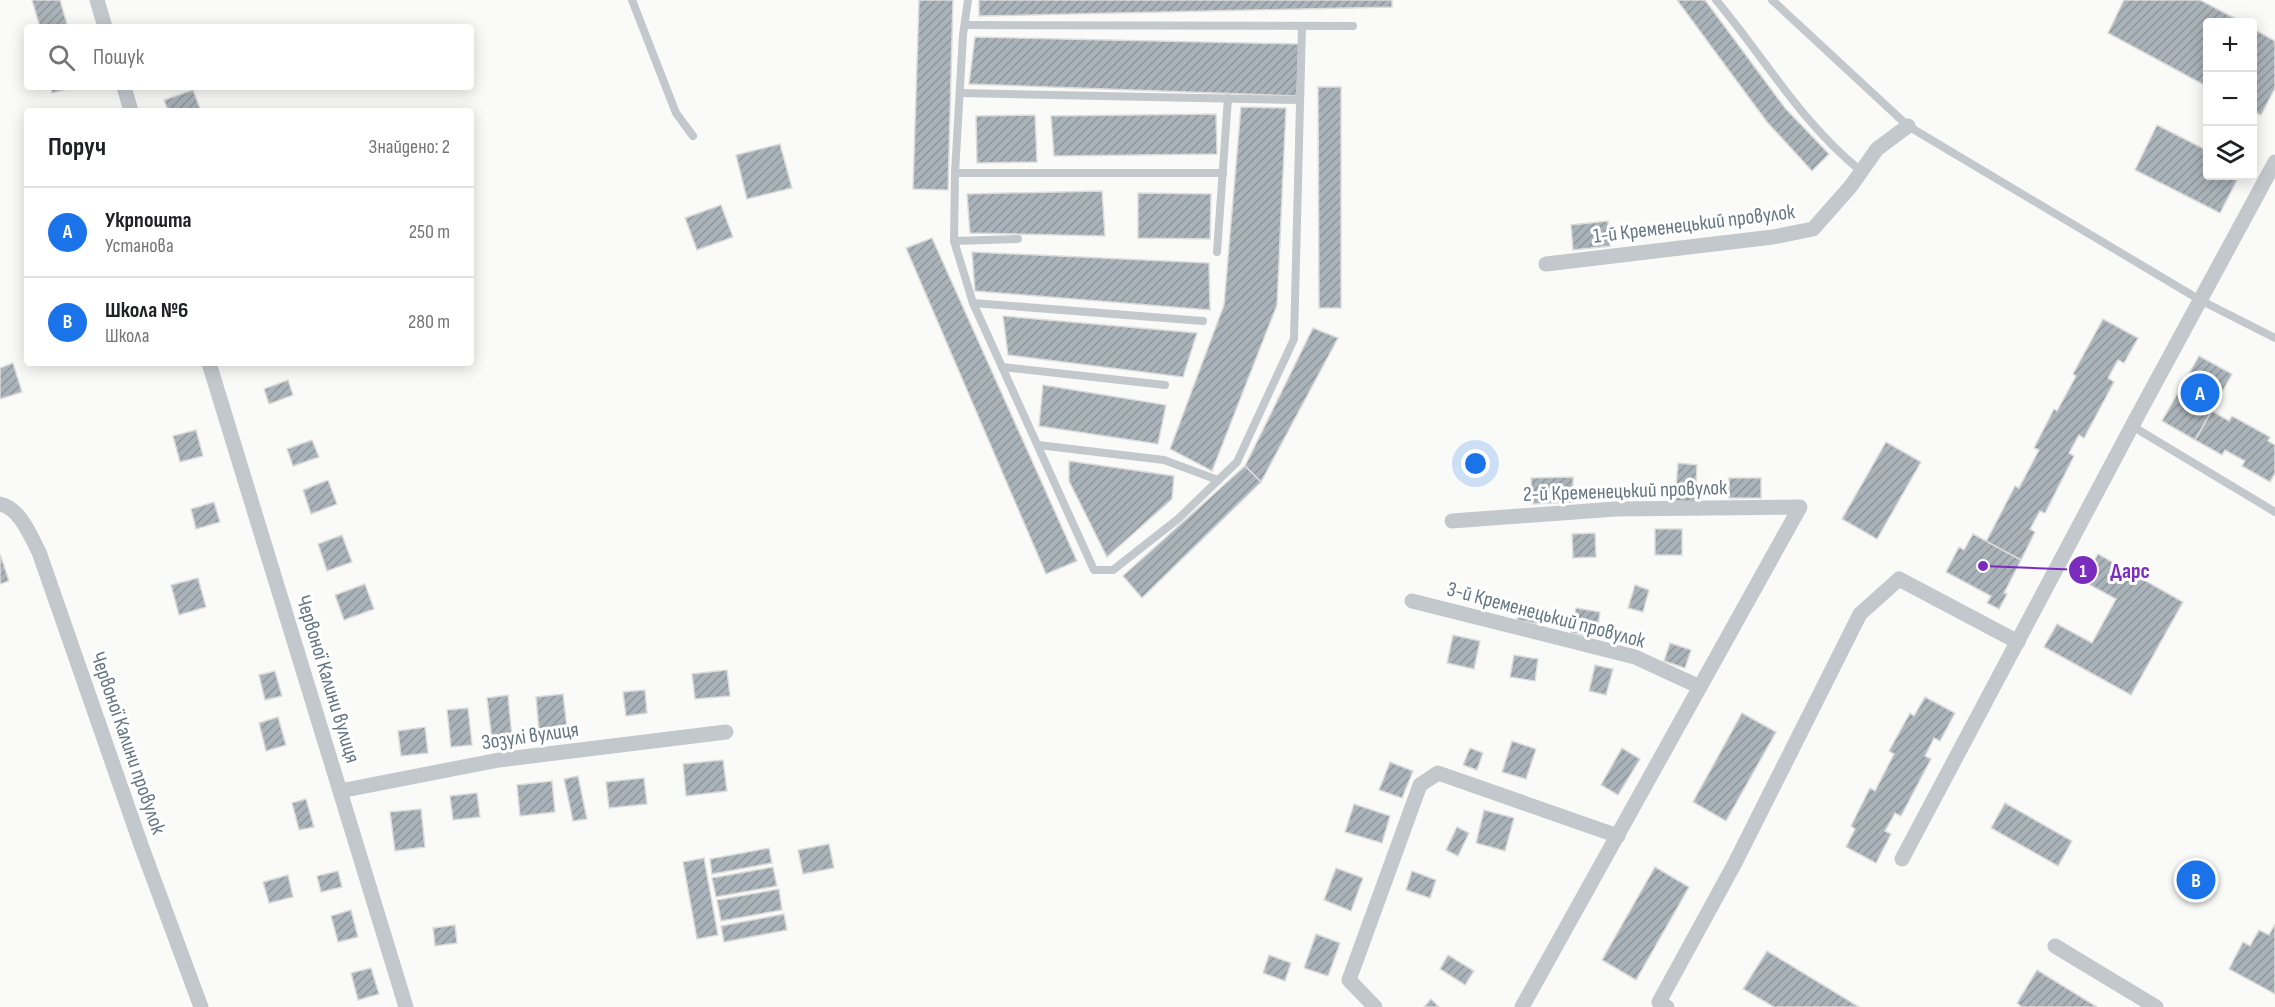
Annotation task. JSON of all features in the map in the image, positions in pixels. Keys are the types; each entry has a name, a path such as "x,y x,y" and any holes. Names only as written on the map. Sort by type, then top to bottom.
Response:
{"street":[{"path":"97,0 104,24"},
{"path":"125,90 130,108"},
{"name":"1-й Кременецький провулок","path":"1546,264 1773,237 1813,229 1851,186 1876,149 1908,126"},
{"path":"1902,860 2275,162"},
{"name":"Червоної Калини вулиця","path":"210,366 404,1006"},
{"name":"Червоної Калини провулок","path":"0,504 6,505 22,520 39,552 141,845 201,1007"},
{"name":"2-й Кременецький провулок","path":"1452,521 1616,509 1800,507 1700,687"},
{"path":"1667,1007 1659,1002 1735,863 1860,614 1899,579 2018,642"},
{"name":"3-й Кременецький провулок","path":"1412,601 1635,657 1700,687"},
{"path":"1522,1007 1700,687"},
{"name":"Зозулі вулиця","path":"340,791 499,760 726,732"},
{"path":"1375,1007 1349,980 1420,785 1438,773 1618,836"},
{"path":"2055,946 2156,1007"}],"lane":[{"path":"632,0 676,113 693,136"},
{"path":"968,0 964,25 955,173 954,241 973,303 1094,570 1113,570 1178,519 1237,462 1294,339 1302,26"},
{"path":"1716,0 1814,127 1838,153 1862,171"},
{"path":"1772,0 1908,126 2200,300 2275,338"},
{"path":"964,25 1353,26"},
{"path":"960,93 1300,100"},
{"path":"1216,252 1228,98"},
{"path":"955,173 1222,173"},
{"path":"954,241 1018,239"},
{"path":"973,303 1203,321"},
{"path":"1002,367 1165,385"},
{"path":"2132,426 2275,512"},
{"path":"1038,445 1164,460 1218,480"}],"building":[{"path":"32,0 60,0 67,24 39,24"},
{"path":"919,0 953,0 948,190 913,189"},
{"path":"979,0 1392,0 1392,7 979,16"},
{"path":"1677,0 1705,0 1785,108 1829,154 1812,171 1767,122"},
{"path":"2124,0 2200,0 2234,18 2203,18 2203,84 2108,33"},
{"path":"2257,31 2275,41 2275,88 2261,115 2257,113"},
{"path":"975,37 1299,44 1297,96 969,84"},
{"path":"1318,87 1341,87 1341,308 1319,308"},
{"path":"193,90 200,108 167,108 164,100"},
{"path":"1241,107 1286,108 1277,305 1212,471 1170,449 1224,305"},
{"path":"1216,114 1217,154 1054,156 1051,116"},
{"path":"1035,115 1037,162 977,163 976,116"},
{"path":"2157,125 2203,148 2203,180 2237,180 2220,213 2135,170"},
{"path":"780,144 792,188 747,199 736,155"},
{"path":"1102,191 1105,236 970,233 967,194"},
{"path":"1138,193 1211,194 1210,239 1138,238"},
{"path":"721,205 733,237 697,250 685,218"},
{"path":"1608,221 1610,246 1573,250 1571,225"},
{"path":"932,238 1077,561 1046,574 906,248"},
{"path":"972,252 1209,263 1210,310 975,291"},
{"path":"1003,316 1197,333 1183,377 1008,355"},
{"path":"2103,319 2138,338 2124,363 2118,360 2108,378 2114,382 2084,438 2079,435 2069,453 2074,456 2045,513 2040,511 2030,529 2035,532 2021,560 1986,542 2015,486 2019,488 2039,450 2034,448 2054,409 2057,411 2076,376 2073,374"},
{"path":"1313,328 1338,338 1261,482 1245,466"},
{"path":"2199,356 2232,374 2195,440 2162,421"},
{"path":"13,363 22,392 0,399 0,368"},
{"path":"288,380 293,395 269,404 264,389"},
{"path":"1043,385 1166,405 1158,444 1039,426"},
{"path":"2212,411 2229,421 2232,416 2270,437 2268,441 2275,445 2275,473 2270,482 2242,466 2245,461 2225,450 2222,455 2195,440"},
{"path":"196,430 203,456 180,462 173,436"},
{"path":"312,440 319,457 293,466 287,449"},
{"path":"1886,442 1921,462 1877,539 1842,519"},
{"path":"1069,461 1174,476 1172,499 1107,557 1069,481"},
{"path":"1678,463 1697,465 1695,502 1675,501"},
{"path":"1245,466 1261,482 1142,598 1123,576"},
{"path":"1573,477 1573,502 1532,504 1531,478"},
{"path":"1729,478 1761,478 1761,498 1729,498"},
{"path":"328,480 337,504 311,514 303,490"},
{"path":"214,502 220,522 196,529 191,509"},
{"path":"1655,529 1682,529 1682,555 1655,555"},
{"path":"1595,533 1596,557 1573,558 1572,534"},
{"path":"1973,534 2021,560 2004,593 2007,594 1999,609 1987,603 1991,596 1946,572 1959,547 1964,550"},
{"path":"342,535 352,562 327,571 318,544"},
{"path":"0,554 9,581 0,584"},
{"path":"2098,554 2183,602 2131,695 2044,647 2057,624 2092,643 2116,599 2083,581"},
{"path":"198,578 206,607 179,615 171,585"},
{"path":"365,584 374,609 344,620 335,595"},
{"path":"1635,585 1649,590 1643,612 1628,608"},
{"path":"1520,605 1541,609 1538,624 1517,620"},
{"path":"1576,608 1600,612 1596,637 1571,633"},
{"path":"1453,635 1480,641 1474,669 1447,663"},
{"path":"1670,643 1691,650 1685,668 1664,661"},
{"path":"1514,655 1538,659 1535,681 1510,677"},
{"path":"1595,665 1613,669 1606,695 1589,691"},
{"path":"727,670 730,696 695,699 692,674"},
{"path":"275,671 282,696 265,700 259,675"},
{"path":"645,690 647,713 626,716 623,692"},
{"path":"563,694 567,728 539,731 536,697"},
{"path":"508,695 512,738 492,740 487,698"},
{"path":"1925,697 1955,713 1940,741 1934,738 1925,756 1931,759 1901,816 1895,813 1885,831 1891,834 1876,863 1846,847 1855,829 1851,826 1870,788 1875,791 1894,754 1889,751 1910,713 1914,716"},
{"path":"468,708 472,745 451,747 447,710"},
{"path":"1742,713 1776,732 1726,821 1693,802"},
{"path":"278,717 286,745 266,751 259,723"},
{"path":"425,727 428,753 401,756 398,731"},
{"path":"1512,741 1536,749 1526,779 1502,772"},
{"path":"1470,748 1483,753 1477,770 1463,765"},
{"path":"1622,748 1640,759 1618,795 1601,785"},
{"path":"723,760 727,791 686,796 683,764"},
{"path":"1390,762 1413,771 1402,798 1379,790"},
{"path":"578,776 587,819 573,821 564,779"},
{"path":"644,778 647,804 609,808 606,782"},
{"path":"552,781 555,812 520,816 517,785"},
{"path":"477,793 480,817 453,820 450,796"},
{"path":"306,799 314,827 299,830 292,803"},
{"path":"2005,803 2072,841 2058,866 1991,828"},
{"path":"1354,804 1390,816 1382,843 1345,832"},
{"path":"421,809 425,847 395,851 390,812"},
{"path":"1484,810 1514,818 1505,851 1476,843"},
{"path":"1457,827 1469,833 1458,856 1446,850"},
{"path":"829,844 834,868 803,874 798,850"},
{"path":"769,848 772,863 712,874 710,859"},
{"path":"704,858 718,935 697,939 683,862"},
{"path":"773,867 777,886 716,897 712,878"},
{"path":"1655,867 1689,887 1636,980 1602,960"},
{"path":"1336,868 1363,878 1351,911 1324,900"},
{"path":"338,871 342,887 321,892 317,876"},
{"path":"1412,871 1436,880 1430,898 1406,890"},
{"path":"288,875 293,897 269,903 263,882"},
{"path":"779,889 782,910 721,921 717,900"},
{"path":"351,910 358,937 338,942 331,916"},
{"path":"784,914 787,930 724,942 721,926"},
{"path":"2275,924 2275,994 2229,969 2243,942 2250,946 2259,930 2269,935"},
{"path":"455,925 457,943 435,946 433,928"},
{"path":"1316,934 1340,943 1328,976 1304,968"},
{"path":"1767,951 1859,1007 1774,1007 1743,989"},
{"path":"1269,955 1291,963 1285,981 1263,973"},
{"path":"1448,955 1474,971 1465,985 1440,969"},
{"path":"371,968 379,994 358,1000 351,973"},
{"path":"2037,970 2097,1007 2022,1007 2017,1003"},
{"path":"1431,999 1439,1007 1424,1007"}],"place":[{"name":"Укрпошта","path":"2200,393"},
{"name":"Дарс","path":"1983,566"},
{"name":"Школа №6","path":"2196,880"}]}
